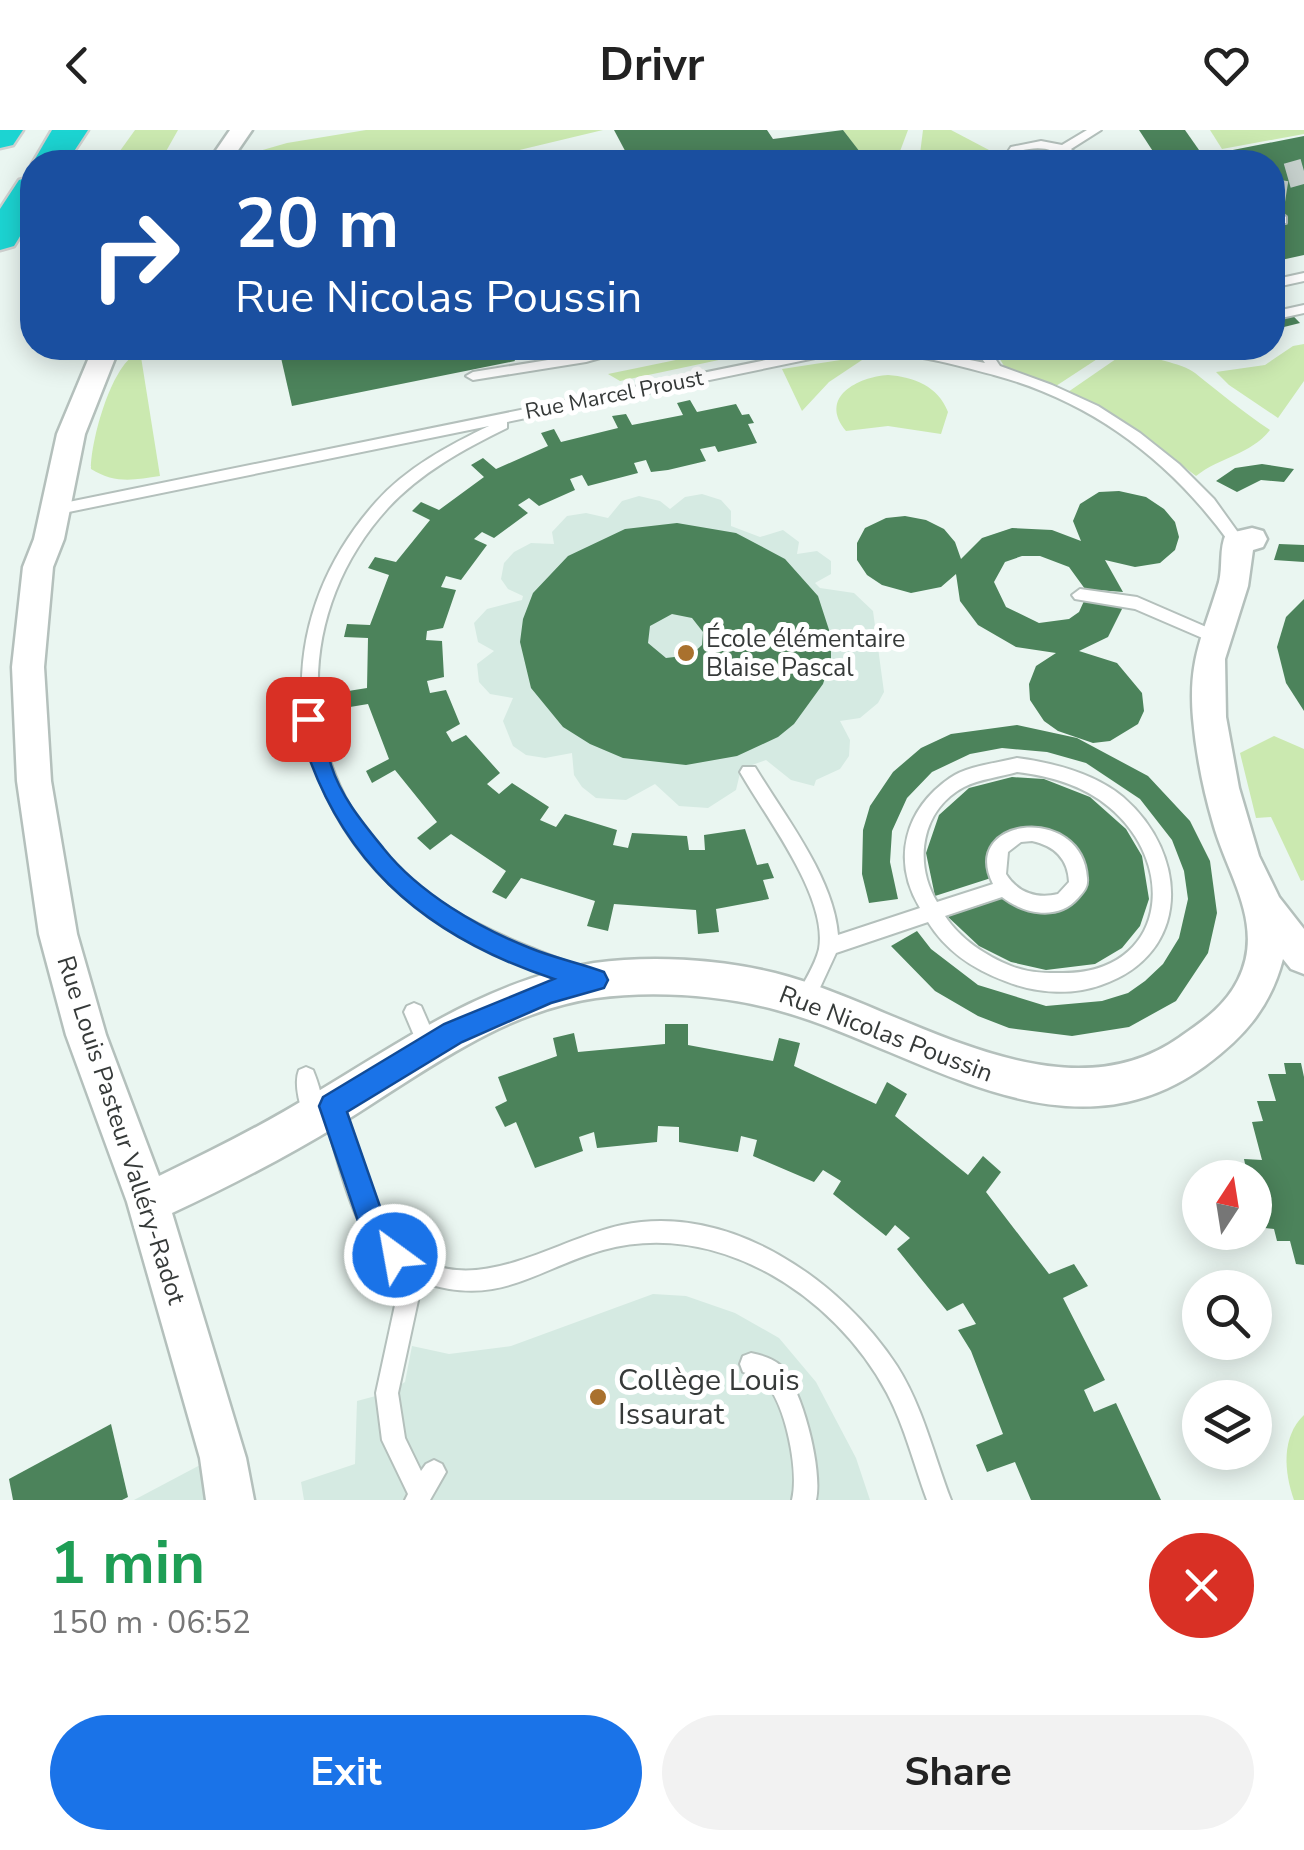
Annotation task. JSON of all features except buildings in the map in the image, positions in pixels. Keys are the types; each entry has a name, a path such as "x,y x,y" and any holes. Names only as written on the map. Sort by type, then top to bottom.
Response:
{"highway":[{"path":"0,136 5,130"},
{"path":"0,238 20,207"}],"street":[{"name":"Rue Louis Pasteur Valléry-Radot","path":"101,360 71,434 38,567 28,667 34,781 62,951 86,1035 148,1202 223,1458 230,1500"},
{"path":"1244,540 1238,574 1208,662 1218,776 1224,806 1264,906 1304,957"},
{"name":"Rue Nicolas Poussin","path":"148,1202 235,1164 323,1112 421,1029 595,980 736,985 805,1000 988,1074 1073,1090 1118,1087 1163,1074 1209,1043 1242,1009 1250,998 1269,942 1264,906"}],"lane":[{"path":"1016,150 1042,144 1062,149 1095,130"},
{"path":"473,376 573,360"},
{"name":"Rue Marcel Proust","path":"54,510 786,360"},
{"name":"Rue Marcel Proust","path":"945,360 993,371 1057,393 1158,452 1244,540"},
{"path":"990,360 993,371"},
{"path":"550,408 461,444 384,502 353,539 329,579 313,624 305,671 308,719 321,769 345,817 380,862 426,902 481,936 526,958 595,980"},
{"path":"1080,596 1137,602 1214,637"},
{"path":"992,768 1044,768 1096,788 1138,824 1162,870 1161,919 1151,941 1135,960 1113,974 1087,982 1058,986 999,973 948,939 928,912 912,868 912,844 918,822 947,786 992,768"},
{"path":"749,772 820,900 829,947 805,1000"},
{"path":"829,947 1004,888 1033,905 1058,904 1070,897 1078,885 1077,864 1062,845 1048,837 1017,835 1000,848 995,860 1004,888"},
{"path":"306,1076 382,1242 414,1268 438,1278 478,1283 546,1264 610,1238 637,1233 716,1242 756,1254 828,1300 891,1378 939,1500"},
{"path":"414,1268 387,1393 394,1440 423,1488"},
{"path":"752,1364 767,1369 778,1382 808,1469 811,1497"}],"shaded area":[{"name":"École élémentaire Blaise Pascal","path":"702,494 721,500 731,511 731,526 760,537 783,530 799,542 797,554 817,551 831,561 831,574 815,583 820,588 854,593 873,611 884,692 878,703 860,718 840,721 850,740 849,756 840,769 816,780 814,786 791,780 766,760 741,769 736,790 708,808 679,806 655,784 626,800 596,798 574,775 572,753 545,758 526,755 513,746 503,721 513,698 490,694 479,682 477,664 494,651 478,642 474,623 487,609 522,600 523,596 508,589 501,579 504,563 531,543 554,544 552,532 567,516 586,513 608,518 622,501 639,496 660,501 670,509 685,497"},
{"name":"Collège Louis Issaurat","path":"653,1294 686,1296 735,1313 779,1338 816,1382 856,1458 870,1500 304,1500 301,1482 355,1464 357,1401 387,1393 405,1382 412,1346 449,1354 511,1346"},
{"path":"202,1464 214,1500 134,1500"}],"green space":[{"path":"135,130 178,130 167,150 121,150"},
{"path":"366,130 603,130 519,150 262,150"},
{"path":"843,130 908,130 900,150 858,150"},
{"path":"923,130 951,130 989,150 920,150"},
{"path":"1210,130 1304,130 1304,134 1222,149"},
{"path":"1304,344 1304,381 1278,418 1216,372 1285,360 1285,351"},
{"path":"141,360 160,476 117,479 91,469 99,423 111,388 127,361"},
{"path":"676,360 719,360 620,381 608,374"},
{"path":"862,360 829,382 802,411 782,369"},
{"path":"1000,360 1096,360 1056,386 1006,369"},
{"path":"1114,360 1164,360 1189,369 1270,430 1244,451 1196,476 1135,429 1068,392"},
{"path":"888,375 916,381 938,396 948,412 941,434 888,426 846,431 837,408 845,391 865,380"},
{"path":"1274,736 1304,749 1301,881 1271,817 1256,818 1240,753"},
{"path":"1304,1415 1304,1500 1294,1500 1288,1478 1288,1444"}],"tunnel":[{"path":"1285,176 1304,171"}],"place":[{"name":"École élémentaire Blaise Pascal","path":"686,653"},
{"name":"Collège Louis Issaurat","path":"598,1397"}],"route":[{"path":"308,719 321,769 345,817 380,862 426,902 481,936 526,958 595,980 549,992 453,1033 332,1106 372,1223 395,1255"}]}
